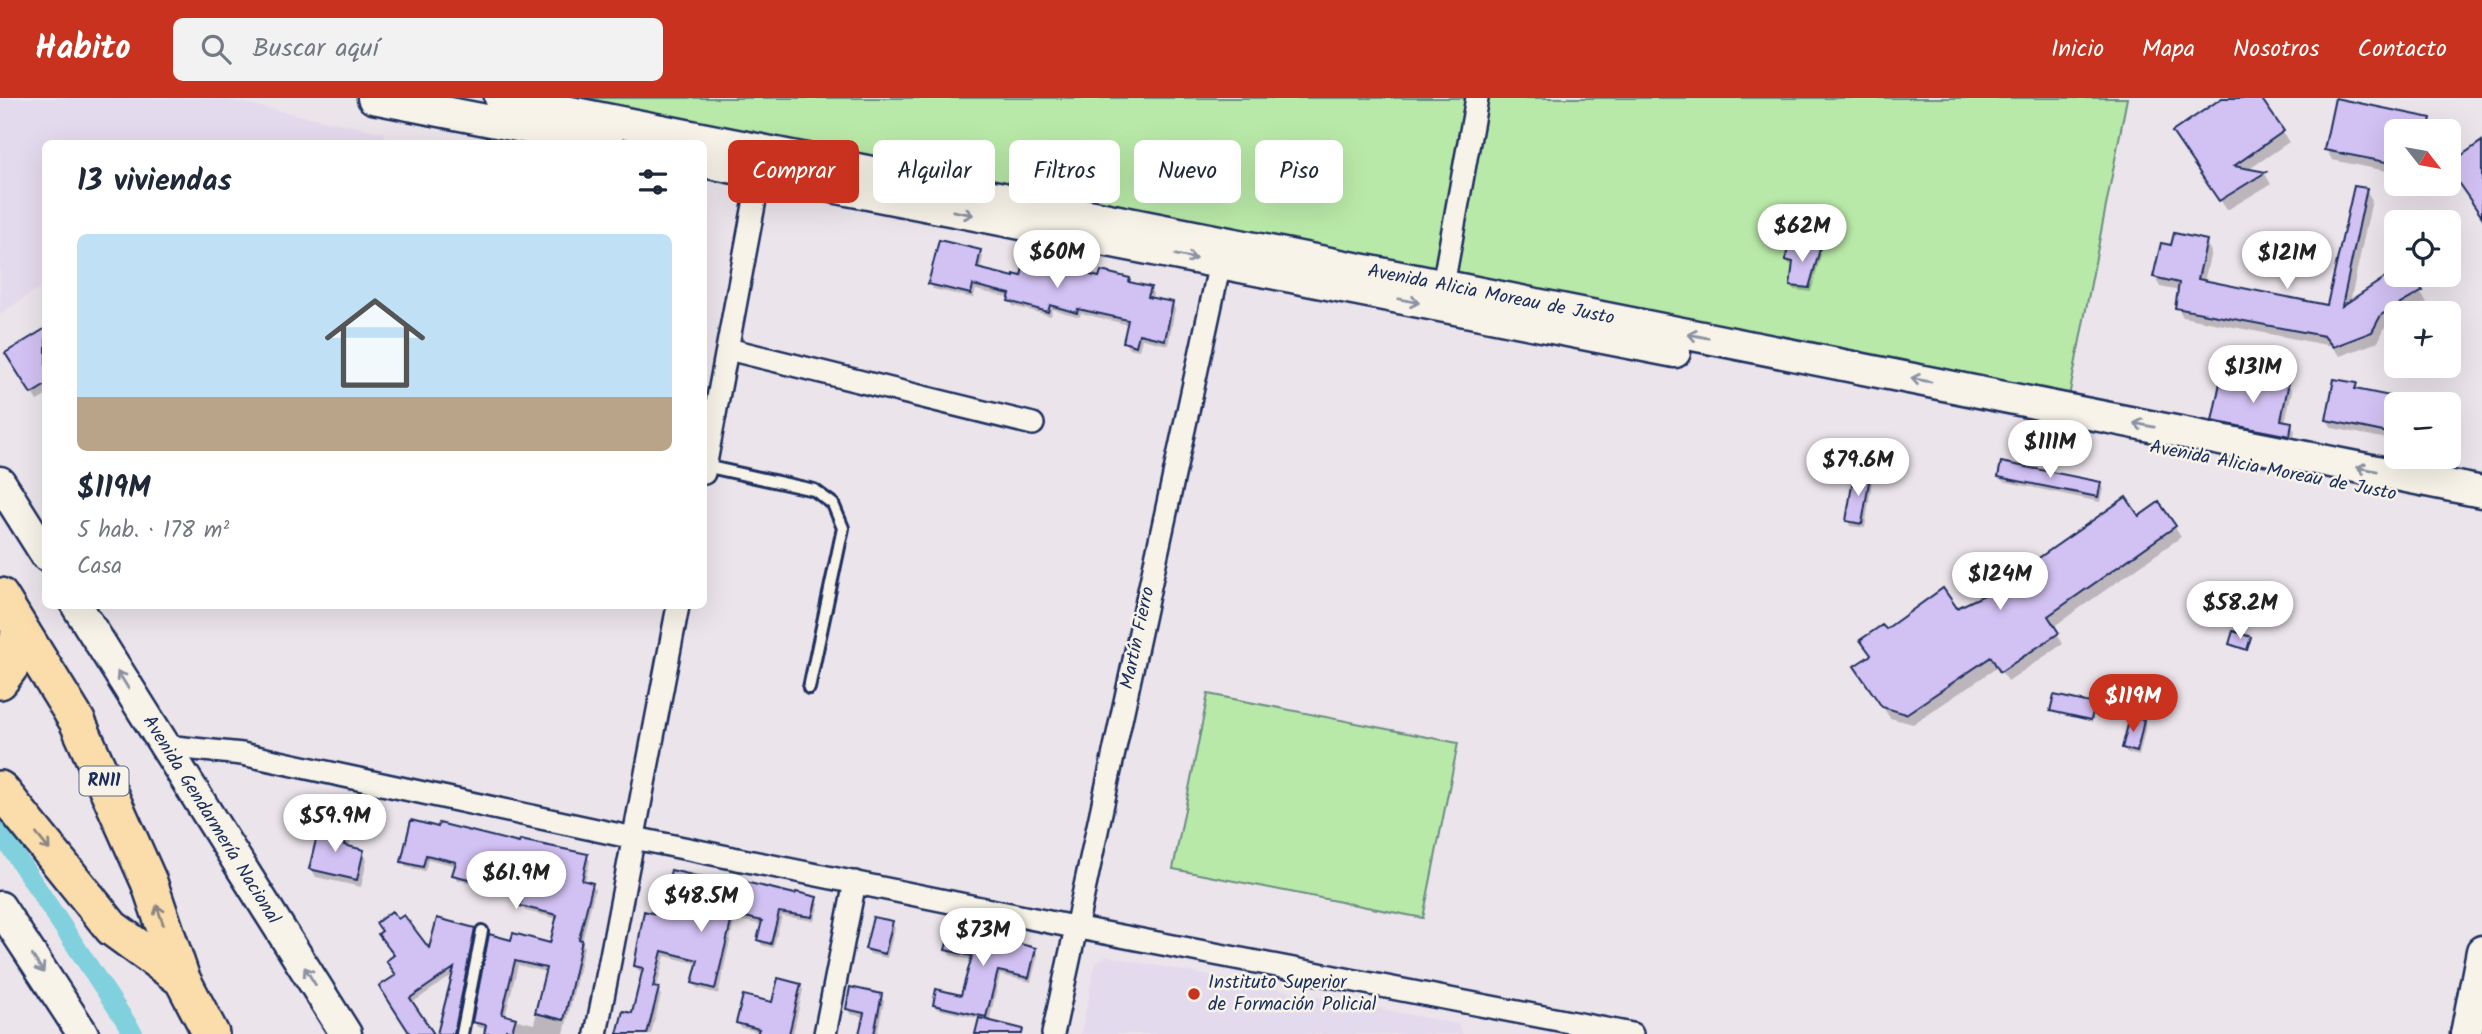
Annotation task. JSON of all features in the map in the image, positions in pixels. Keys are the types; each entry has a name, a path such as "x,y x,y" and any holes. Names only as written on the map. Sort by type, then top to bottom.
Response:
{"highway":[{"name":"RN11","path":"0,596 77,721 149,882 182,979 211,1034"},
{"path":"0,681 11,666 20,629"},
{"name":"RN11","path":"0,789 112,928 182,979"}],"main road":[{"path":"373,98 588,140"},
{"name":"Avenida Alicia Moreau de Justo","path":"500,98 672,140"},
{"name":"Avenida Alicia Moreau de Justo","path":"707,149 728,154"},
{"name":"Avenida Alicia Moreau de Justo","path":"707,162 728,162"},
{"name":"Avenida Alicia Moreau de Justo","path":"859,181 1221,252 2482,513"},
{"name":"Avenida Alicia Moreau de Justo","path":"1221,252 1443,285 2482,492"},
{"path":"0,482 42,549"},
{"name":"Avenida Gendarmería Nacional","path":"79,609 346,1034"},
{"path":"0,907 10,936 83,1034"},
{"path":"2466,1034 2482,951"}],"street":[{"path":"1443,285 1477,98"},
{"path":"707,454 754,203"},
{"name":"Martín Fierro","path":"1053,1034 1221,252"},
{"path":"727,349 1033,424"},
{"path":"596,1034 677,609"},
{"path":"165,746 242,754 634,838 1074,927 1632,1034"},
{"path":"825,1034 855,882"}],"lane":[{"path":"707,471 814,490 833,504 843,528 809,688"},
{"path":"462,1034 482,931"}],"shaded area":[{"path":"0,98 219,98 385,133 384,140 42,140 42,286 0,314"},
{"name":"Instituto Superior de Formación Policial","path":"1107,956 1458,1024 1463,1034 1081,1034 1095,963"}],"green space":[{"path":"494,98 2127,98 2067,407 1029,203 1120,203 1120,140 1009,140 1009,199 995,196 995,140 873,140 873,172 859,170 859,140 728,140 728,144"},
{"path":"1208,694 1458,743 1423,918 1173,869"}],"building":[{"path":"2222,98 2261,98 2284,131 2234,166 2266,172 2219,201 2172,132"},
{"path":"2335,98 2431,118 2384,119 2384,162 2324,150"},
{"path":"2482,141 2482,217 2461,187 2461,156"},
{"path":"2354,186 2367,188 2342,306 2384,278 2384,287 2420,287 2423,291 2406,301 2384,301 2384,313 2372,332 2333,347 2324,336 2175,308 2179,283 2153,277 2161,243 2171,245 2174,233 2207,240 2198,279 2327,305"},
{"path":"939,240 981,250 977,268 1014,277 1014,274 1021,276 1025,259 1099,277 1101,271 1130,278 1129,282 1151,287 1148,297 1173,302 1165,340 1139,334 1136,346 1123,342 1128,320 1078,309 1077,313 1050,305 1048,312 1008,301 1010,294 973,285 971,294 928,284"},
{"path":"1790,241 1820,249 1809,288 1790,286 1793,262 1785,260"},
{"path":"42,330 42,387 31,394 5,353"},
{"path":"2265,377 2289,382 2281,420 2292,422 2290,436 2212,421 2221,378 2263,386"},
{"path":"2334,379 2357,383 2355,389 2384,395 2384,432 2326,420"},
{"path":"2001,462 2101,482 2098,497 1998,477"},
{"path":"1854,473 1870,476 1862,524 1846,521"},
{"path":"2126,497 2139,516 2159,502 2176,526 2048,616 2059,633 2000,672 1991,657 1906,714 1882,707 1854,666 1871,655 1860,640 1882,625 1886,629 1943,588 1957,608 1999,588 2001,591 2035,565 2033,562"},
{"path":"2233,631 2251,637 2247,650 2229,644"},
{"path":"2054,695 2095,704 2091,720 2050,711"},
{"path":"2130,717 2144,720 2137,752 2122,748"},
{"path":"411,820 438,827 439,823 519,843 520,840 588,854 582,880 593,883 564,1020 535,1013 546,968 515,961 502,1014 516,1018 512,1031 506,1030 505,1034 484,1034 486,1025 472,1022 489,934 511,940 513,933 550,943 557,915 520,906 523,896 508,892 510,885 474,876 473,880 452,875 456,862 426,855 423,867 401,862"},
{"path":"320,823 348,830 344,845 364,850 357,880 309,869"},
{"path":"671,870 709,879 705,896 735,903 741,881 817,897 812,917 779,912 771,944 757,940 762,921 733,914 715,989 692,983 698,960 662,951 653,987 659,988 647,1034 617,1034 623,1011 632,1013 643,968 634,966 644,911 660,915"},
{"path":"392,911 398,919 404,915 429,948 437,918 475,928 454,1034 437,1034 454,968 410,998 434,1034 410,1034 379,986 396,975 386,961 394,955 378,934 382,931 376,923"},
{"path":"873,917 893,921 885,954 865,949"},
{"path":"952,924 1002,935 1001,939 1036,948 1029,978 998,971 986,1017 933,1005 936,989 961,995 972,956 945,950"},
{"path":"778,978 801,984 789,1034 757,1034 759,1029 736,1023 743,995 772,1002"},
{"path":"850,987 882,994 874,1034 859,1034 864,1013 846,1009"},
{"path":"979,1018 1023,1029 1022,1034 975,1034"}],"waterway":[{"path":"0,832 134,1034"}],"place":[{"name":"Instituto Superior de Formación Policial","path":"1194,994"}]}
